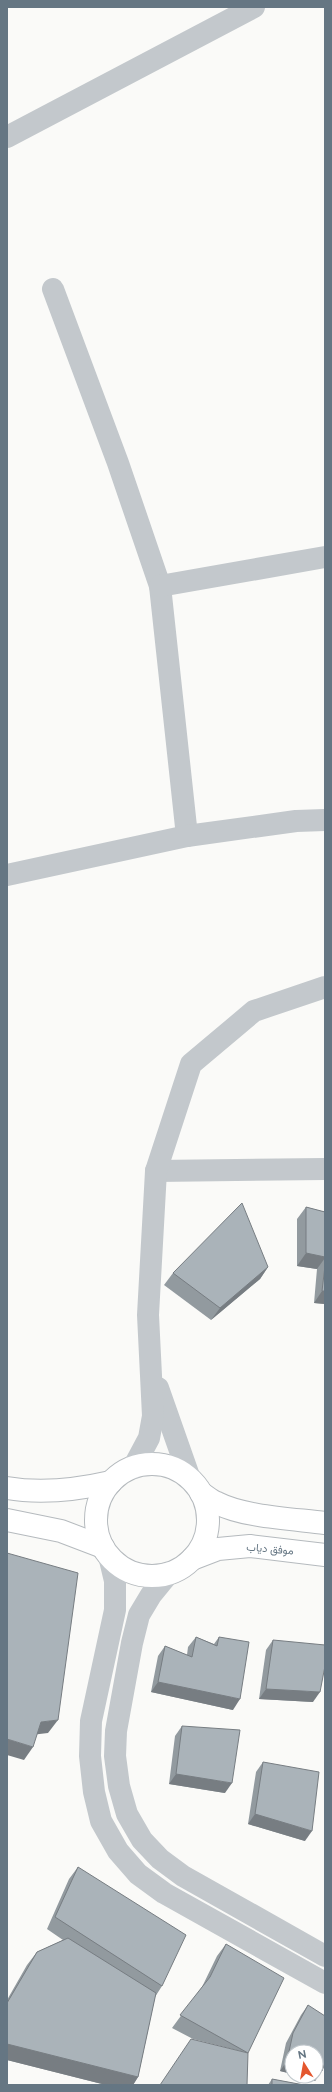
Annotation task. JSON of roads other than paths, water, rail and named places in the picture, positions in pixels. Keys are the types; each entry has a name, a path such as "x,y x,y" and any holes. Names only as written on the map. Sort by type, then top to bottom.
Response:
{"main road":[{"path":"196,1486 207,1509 207,1529 202,1545 192,1559 179,1569 168,1573 146,1576 128,1571 114,1562 106,1552 97,1531 96,1513 101,1496 110,1482 125,1471 142,1465 160,1464 176,1469 217,1503 232,1508 258,1514 325,1522"},
{"path":"7,1488 53,1491 82,1488 110,1482"},
{"path":"7,1520 61,1531 106,1552"},
{"name":"موفق دياب","path":"192,1559 218,1549 250,1546 325,1555"}],"street":[{"path":"7,136 254,7"},
{"path":"53,289 118,463 160,586 187,836"},
{"path":"160,586 325,557"},
{"path":"7,875 187,836 296,821 325,820"},
{"path":"133,1468 149,1438 153,1416 148,1315 156,1171 191,1064 254,1011 325,987"},
{"path":"156,1171 325,1169"},
{"path":"150,1365 196,1486"},
{"path":"106,1552 115,1582 115,1610 91,1721 90,1756 94,1792 101,1821 118,1851 138,1874 164,1894 325,1983"},
{"path":"168,1573 150,1595 139,1615 132,1643 116,1731 116,1756 119,1786 127,1814 142,1840 160,1859 183,1876 325,1956"}]}
